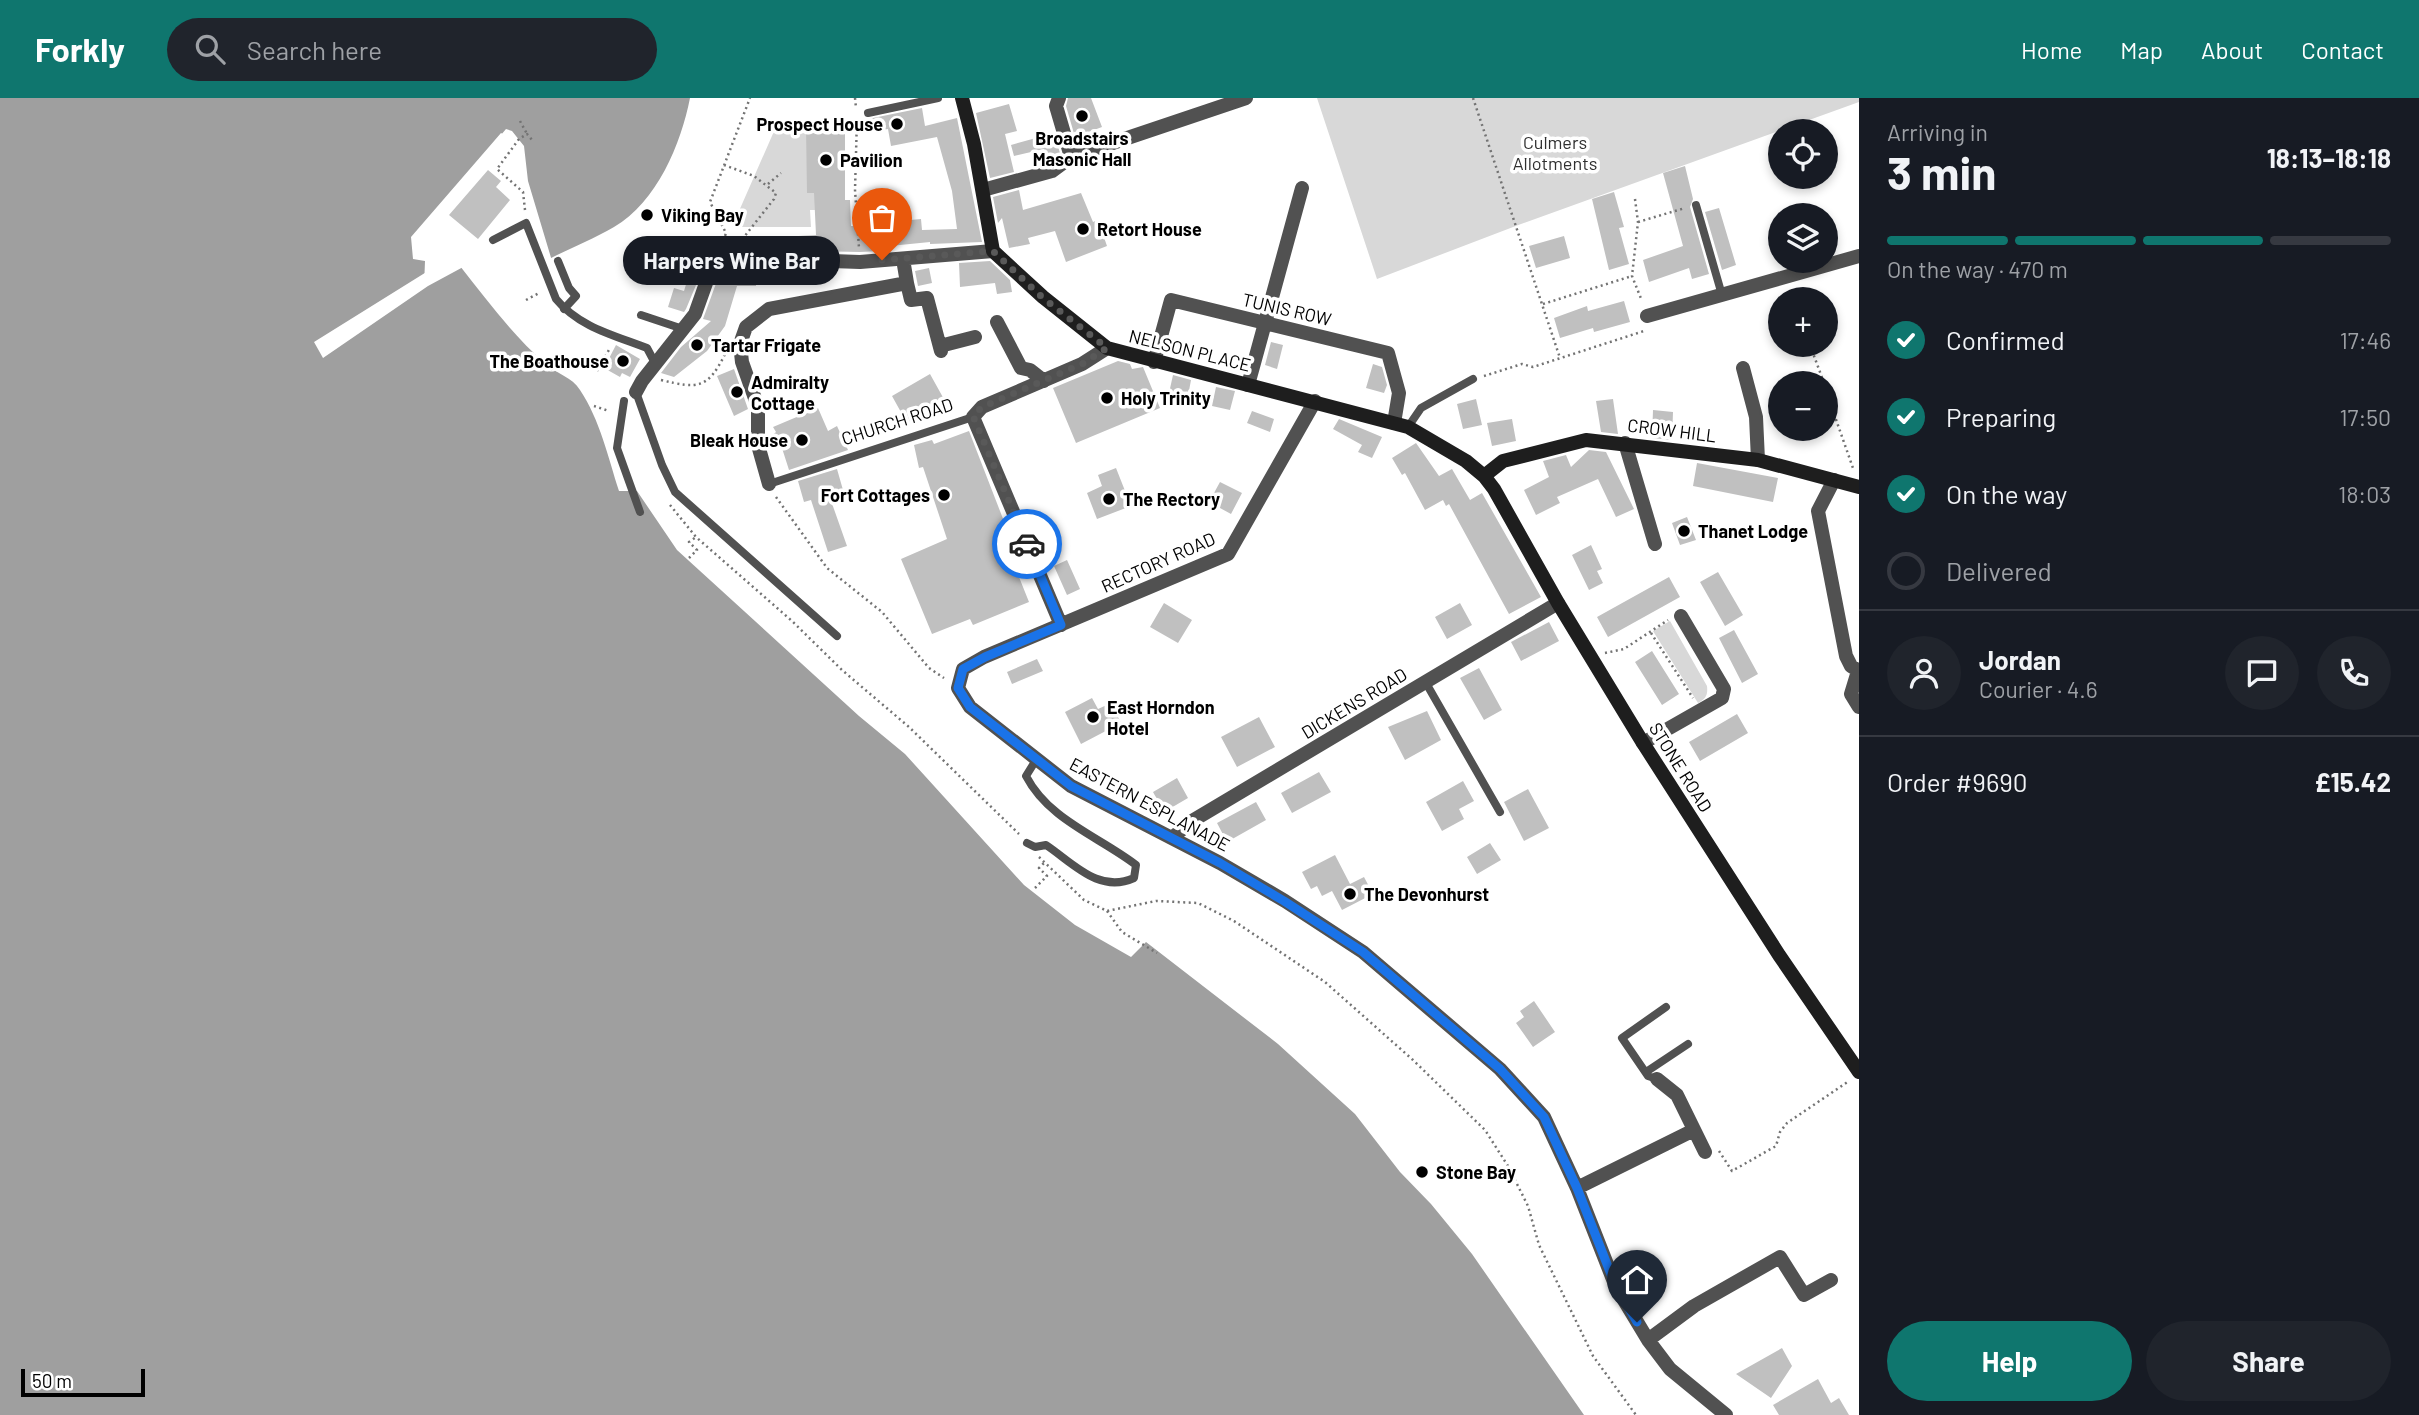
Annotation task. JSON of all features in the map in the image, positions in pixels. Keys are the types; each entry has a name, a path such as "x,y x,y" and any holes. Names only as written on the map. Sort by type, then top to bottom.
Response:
{"main road":[{"path":"962,98 983,191 993,251"},
{"name":"NELSON PLACE","path":"993,251 1043,298 1107,348 1401,425 1442,445 1484,476"},
{"name":"CROW HILL","path":"1484,476 1503,461 1586,440 1758,460 1834,480 1857,480"},
{"name":"STONE ROAD","path":"1484,476 1643,743 1854,1076"}],"street":[{"path":"1059,98 1056,106 1071,157"},
{"path":"983,191 1052,170 1071,157 1246,98"},
{"path":"1248,385 1303,188"},
{"path":"636,392 655,363 695,314 710,272 727,261 775,259 860,262 993,251"},
{"path":"1649,323 1722,295 1859,256"},
{"path":"903,258 911,300 927,298 941,349 975,337"},
{"path":"769,484 758,446 758,407 742,362 740,344 746,327 769,309 907,283"},
{"name":"TUNIS ROW","path":"1154,362 1171,300 1388,353 1399,393 1401,425"},
{"path":"997,322 1021,368 1030,370 1044,381"},
{"name":"CHURCH ROAD","path":"973,416 982,407 1082,364 1107,348"},
{"path":"1742,368 1756,416 1758,460"},
{"name":"RECTORY ROAD","path":"958,688 963,669 985,657 1228,554 1315,401"},
{"path":"973,416 1061,625"},
{"path":"1625,443 1655,544"},
{"path":"1834,480 1818,511 1846,656 1858,671 1851,694 1859,707"},
{"name":"DICKENS ROAD","path":"1172,838 1192,821 1558,603"},
{"path":"1643,743 1722,698 1724,690 1681,616"},
{"name":"EASTERN ESPLANADE","path":"958,688 970,707 1071,786 1172,838 1284,901 1363,952 1500,1069 1544,1117 1577,1188 1616,1287 1648,1340 1670,1368 1726,1415"},
{"path":"1652,1076 1677,1095 1705,1152"},
{"path":"1577,1188 1694,1130"},
{"path":"1648,1340 1693,1306 1780,1257 1804,1296 1831,1280"}],"lane":[{"path":"868,113 938,98"},
{"path":"1696,205 1722,295"},
{"path":"493,240 526,223 556,299 564,309 585,324 647,348 655,363"},
{"path":"558,261 569,288 576,296 564,309"},
{"path":"641,315 683,329"},
{"path":"1401,425 1421,408 1474,379"},
{"path":"636,392 662,466 675,492 837,636"},
{"path":"624,401 617,448 640,512"},
{"name":"CHURCH ROAD","path":"769,484 973,416"},
{"path":"1426,683 1500,812"},
{"path":"1027,843 1035,847 1046,845 1073,867 1099,880 1119,883 1134,878 1136,865 1081,831 1035,794 1026,776 1036,760"},
{"path":"1666,1007 1622,1038 1652,1076 1688,1044"}],"path":[{"path":"723,242 726,233 710,202 750,98"},
{"path":"1474,98 1560,358"},
{"path":"857,118 855,190 860,262"},
{"path":"520,121 533,141"},
{"path":"526,223 523,192 497,169 519,139 527,134"},
{"path":"724,165 768,184 776,192 774,199 744,237 727,250"},
{"path":"768,184 782,173"},
{"path":"1474,379 1522,364 1533,367 1649,323 1632,276 1638,222 1635,199"},
{"path":"1638,222 1696,205"},
{"path":"1543,304 1632,276"},
{"path":"526,300 551,287"},
{"path":"597,371 616,336"},
{"path":"655,363 656,379 697,386 713,378 726,353"},
{"path":"594,406 608,412"},
{"path":"1838,426 1857,480"},
{"path":"769,484 798,530 827,568 882,612 929,668 958,688"},
{"path":"665,500 696,537 909,727 1084,900 1107,911 1122,932 1157,953"},
{"path":"689,558 697,550 690,542 696,537"},
{"path":"1608,652 1624,649 1670,618 1681,616"},
{"path":"1651,633 1700,710"},
{"path":"1035,888 1047,876 1039,868 1044,863"},
{"path":"1107,911 1156,901 1198,903 1234,920 1325,982 1413,1060 1485,1130 1508,1166 1528,1206 1539,1245 1577,1325 1593,1356 1636,1415"},
{"path":"1732,1171 1776,1146 1780,1132 1787,1123 1854,1076"}],"green space":[{"name":"Culmers Allotments","path":"1317,98 1859,98 1859,102 1812,119 1768,119 1768,135 1377,279"},
{"path":"845,127 845,193 820,193 820,210 810,210 811,227 732,227 775,129"},
{"path":"1670,621 1707,686 1706,696 1698,703 1653,631"}],"shaded area":[{"path":"0,98 690,98 680,134 665,170 643,203 614,227 545,261 528,196 522,157 510,138 501,133 411,237 413,259 425,261 424,287 460,266 522,342 580,390 598,426 619,491 637,491 677,550 859,716 905,754 1024,885 1075,925 1131,957 1146,942 1278,1044 1355,1114 1400,1172 1431,1204 1472,1254 1584,1415 0,1415"}],"pier":[{"path":"506,129 512,131 524,146 528,181 552,261 546,264 542,262 525,197 519,158 513,146 502,137 434,215"},
{"path":"459,263 465,266 428,286 323,358 314,342 428,271 428,281"}],"building":[{"name":"Broadstairs Masonic Hall","path":"1068,98 1091,98 1102,127 1075,137 1066,106"},
{"path":"1009,104 1017,131 1005,134 1014,172 990,178 976,113"},
{"path":"922,108 925,126 957,118 982,242 930,242 880,247 880,251 860,252 762,250 763,238 816,235 814,193 807,193 806,128 845,127 845,200 850,200 851,226 901,224 900,221 921,219 922,230 957,229 952,191 937,137 891,146 888,129 871,132 868,119"},
{"path":"1054,133 1060,153 1052,159 1047,160 1044,149 1014,156 1011,145"},
{"path":"1685,166 1693,199 1690,207 1709,274 1692,279 1689,268 1649,282 1643,260 1683,246 1663,173"},
{"path":"488,170 501,181 496,187 510,200 478,239 449,215"},
{"path":"1019,190 1023,210 1081,193 1093,222 1098,220 1107,246 1066,262 1055,231 1028,238 1030,244 1009,248 1002,218 998,223 993,197"},
{"path":"1614,192 1624,227 1619,228 1629,264 1609,270 1592,199"},
{"path":"1719,208 1736,265 1722,270 1705,212"},
{"path":"1564,236 1570,258 1536,268 1529,246"},
{"path":"699,250 709,254 686,309 684,312 668,307 674,288 684,291"},
{"path":"990,261 1010,280 1012,292 997,294 995,283 960,287 959,263"},
{"path":"929,268 932,283 918,286 915,271"},
{"path":"781,269 781,278 756,278 756,286 737,286 725,326 707,351 674,377 661,373 681,347 711,321 703,319 718,278 730,270"},
{"path":"1624,301 1630,322 1594,332 1593,328 1560,338 1554,318 1587,306 1588,311"},
{"path":"1271,342 1283,345 1277,369 1265,365"},
{"name":"The Boathouse","path":"616,345 640,359 630,377 622,373 620,377 604,368"},
{"name":"Holy Trinity","path":"1118,361 1130,364 1132,369 1143,367 1160,408 1076,443 1053,388"},
{"path":"1373,364 1382,367 1387,385 1384,393 1366,388"},
{"name":"Admiralty Cottage","path":"734,369 748,409 734,416 717,376"},
{"path":"930,374 945,401 907,423 892,396"},
{"path":"1173,375 1191,380 1188,396 1169,393"},
{"path":"1216,387 1235,391 1230,410 1212,406"},
{"path":"1476,399 1482,425 1463,429 1457,404"},
{"path":"1613,399 1618,434 1601,432 1596,401"},
{"path":"818,408 828,431 837,426 848,450 789,470 781,445 775,445 769,438 776,432 773,427"},
{"path":"1653,410 1673,412 1672,440 1652,438"},
{"path":"1252,411 1274,419 1270,432 1247,423"},
{"path":"1339,419 1382,437 1372,458 1358,452 1362,445 1333,429"},
{"path":"1512,419 1516,441 1492,446 1487,423"},
{"path":"969,431 1019,560 1013,562 1029,602 973,625 970,619 932,634 901,559 947,539 923,467 919,468 914,445 932,440 934,444"},
{"path":"1416,443 1439,476 1452,469 1470,500 1482,493 1541,597 1509,614 1449,504 1446,506 1443,500 1425,510 1405,473 1402,475 1392,458"},
{"path":"1589,450 1606,452 1634,509 1616,517 1598,479 1557,497 1560,503 1536,515 1524,490 1549,477 1543,461 1566,455 1571,467"},
{"path":"1697,463 1778,478 1773,502 1693,486"},
{"name":"The Rectory","path":"1116,468 1131,506 1097,519 1087,493 1102,486 1098,475"},
{"path":"837,469 843,490 829,495 847,546 828,552 811,500 804,502 798,481"},
{"path":"1220,482 1242,493 1231,514 1209,502"},
{"name":"Thanet Lodge","path":"1687,517 1696,540 1680,545 1672,523"},
{"path":"1591,545 1602,569 1597,571 1603,583 1589,590 1572,555"},
{"path":"1067,560 1080,589 1067,595 1054,566"},
{"path":"1718,572 1743,615 1725,626 1700,582"},
{"path":"1669,577 1680,597 1608,637 1597,617"},
{"path":"1164,603 1192,620 1178,643 1150,627"},
{"path":"1460,603 1472,625 1447,639 1435,617"},
{"path":"1549,622 1559,641 1521,661 1511,642"},
{"path":"1734,630 1758,674 1742,683 1719,638"},
{"path":"1652,651 1679,694 1662,705 1635,662"},
{"path":"1037,659 1043,671 1012,684 1007,672"},
{"path":"1479,668 1502,710 1484,720 1460,678"},
{"name":"East Horndon Hotel","path":"1092,698 1098,709 1111,703 1121,723 1081,744 1065,712"},
{"path":"1427,711 1441,740 1405,760 1388,727"},
{"path":"1737,714 1748,733 1700,761 1689,742"},
{"path":"1259,717 1275,747 1237,767 1221,737"},
{"path":"1319,772 1331,792 1292,813 1281,793"},
{"path":"1177,778 1188,798 1164,812 1153,792"},
{"path":"1463,781 1474,801 1459,809 1464,819 1442,831 1426,802"},
{"path":"1528,789 1549,828 1524,841 1504,802"},
{"path":"1256,802 1266,820 1227,842 1217,823"},
{"path":"1490,843 1501,860 1477,874 1467,857"},
{"path":"1335,855 1350,884 1364,877 1373,894 1342,910 1332,891 1322,896 1317,886 1311,889 1302,872"},
{"path":"1534,1001 1555,1032 1533,1047 1516,1023 1524,1017 1520,1011"},
{"path":"1782,1348 1792,1366 1771,1398 1736,1374"},
{"path":"1818,1379 1831,1403 1839,1398 1849,1415 1779,1415 1773,1405"}],"way so far":[{"path":"882,260 993,251 1043,298 1107,348 1082,364 982,407 973,416 1027,544"}],"place":[{"name":"Broadstairs Masonic Hall","path":"1082,116"},
{"name":"Prospect House","path":"897,124"},
{"name":"Pavilion","path":"826,160"},
{"name":"Viking Bay","path":"647,215"},
{"name":"Retort House","path":"1083,229"},
{"name":"Harpers Wine Bar","path":"882,260"},
{"name":"Tartar Frigate","path":"697,345"},
{"name":"The Boathouse","path":"623,361"},
{"name":"Admiralty Cottage","path":"737,392"},
{"name":"Holy Trinity","path":"1107,398"},
{"name":"Bleak House","path":"802,440"},
{"name":"Fort Cottages","path":"944,495"},
{"name":"The Rectory","path":"1109,499"},
{"name":"Thanet Lodge","path":"1684,531"},
{"name":"East Horndon Hotel","path":"1093,717"},
{"name":"The Devonhurst","path":"1350,894"},
{"name":"Stone Bay","path":"1422,1172"}],"route":[{"path":"1027,544 1061,625 963,669 958,688 970,707 1071,786 1220,863 1363,952 1500,1069 1544,1117 1577,1188 1616,1287 1637,1322"}]}
